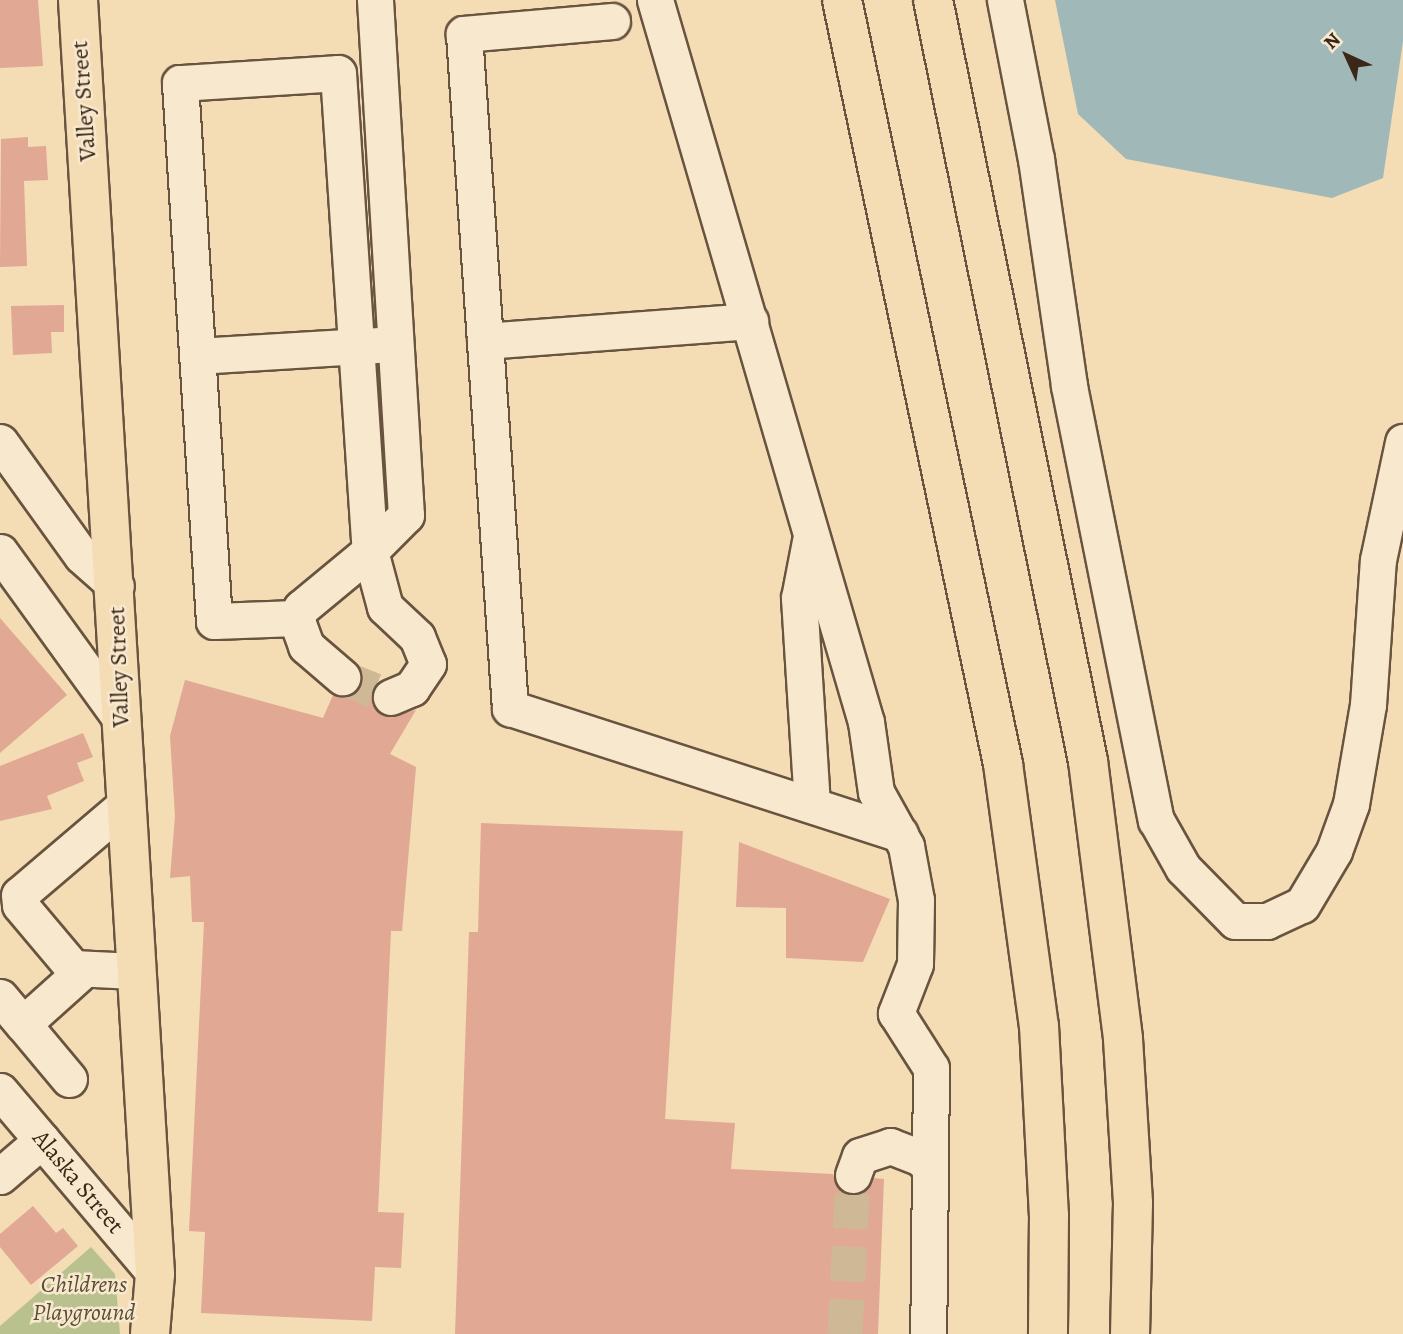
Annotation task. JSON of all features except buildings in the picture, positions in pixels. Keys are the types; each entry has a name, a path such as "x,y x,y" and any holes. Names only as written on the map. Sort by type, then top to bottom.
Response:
{"main road":[{"name":"Valley Street","path":"78,0 116,586 135,971 155,1274 150,1334"},
{"path":"842,0 1003,764 1039,1026 1049,1215 1048,1334"},
{"path":"933,0 1088,761 1123,1039 1133,1203 1130,1334"}],"street":[{"path":"375,0 398,344 406,515 370,551 296,618 214,621 180,83 338,73 370,551 385,607 426,651 423,676 391,697"},
{"path":"655,0 866,722 876,792 900,834 916,913 915,964 896,1013 931,1068 928,1334"},
{"path":"1005,0 1036,159 1069,386 1156,820 1183,868 1235,921 1267,921 1302,905 1334,851 1351,804 1368,705 1378,560 1403,442"},
{"path":"612,21 464,34 510,708 900,834"},
{"path":"485,341 750,321"},
{"path":"198,356 398,344"},
{"path":"0,442 82,556 116,586"},
{"path":"811,531 799,598 812,805"},
{"path":"0,552 121,719"},
{"path":"296,618 306,646 342,677"},
{"path":"126,804 10,897 20,905 67,962 82,971 135,971"},
{"path":"23,1024 82,971"},
{"path":"0,997 69,1079"},
{"name":"Alaska Street","path":"0,1091 155,1274"},
{"path":"0,1176 42,1140"},
{"path":"853,1175 860,1156 890,1146 921,1158 930,1168"}],"green space":[{"name":"Childrens Playground","path":"91,1247 115,1274 120,1334 0,1334 0,1326"}],"water":[{"path":"1055,0 1403,0 1403,41 1383,178 1332,198 1126,159 1078,114"}],"tunnel":[{"path":"342,677 391,697"},
{"path":"845,1334 853,1175"}]}
